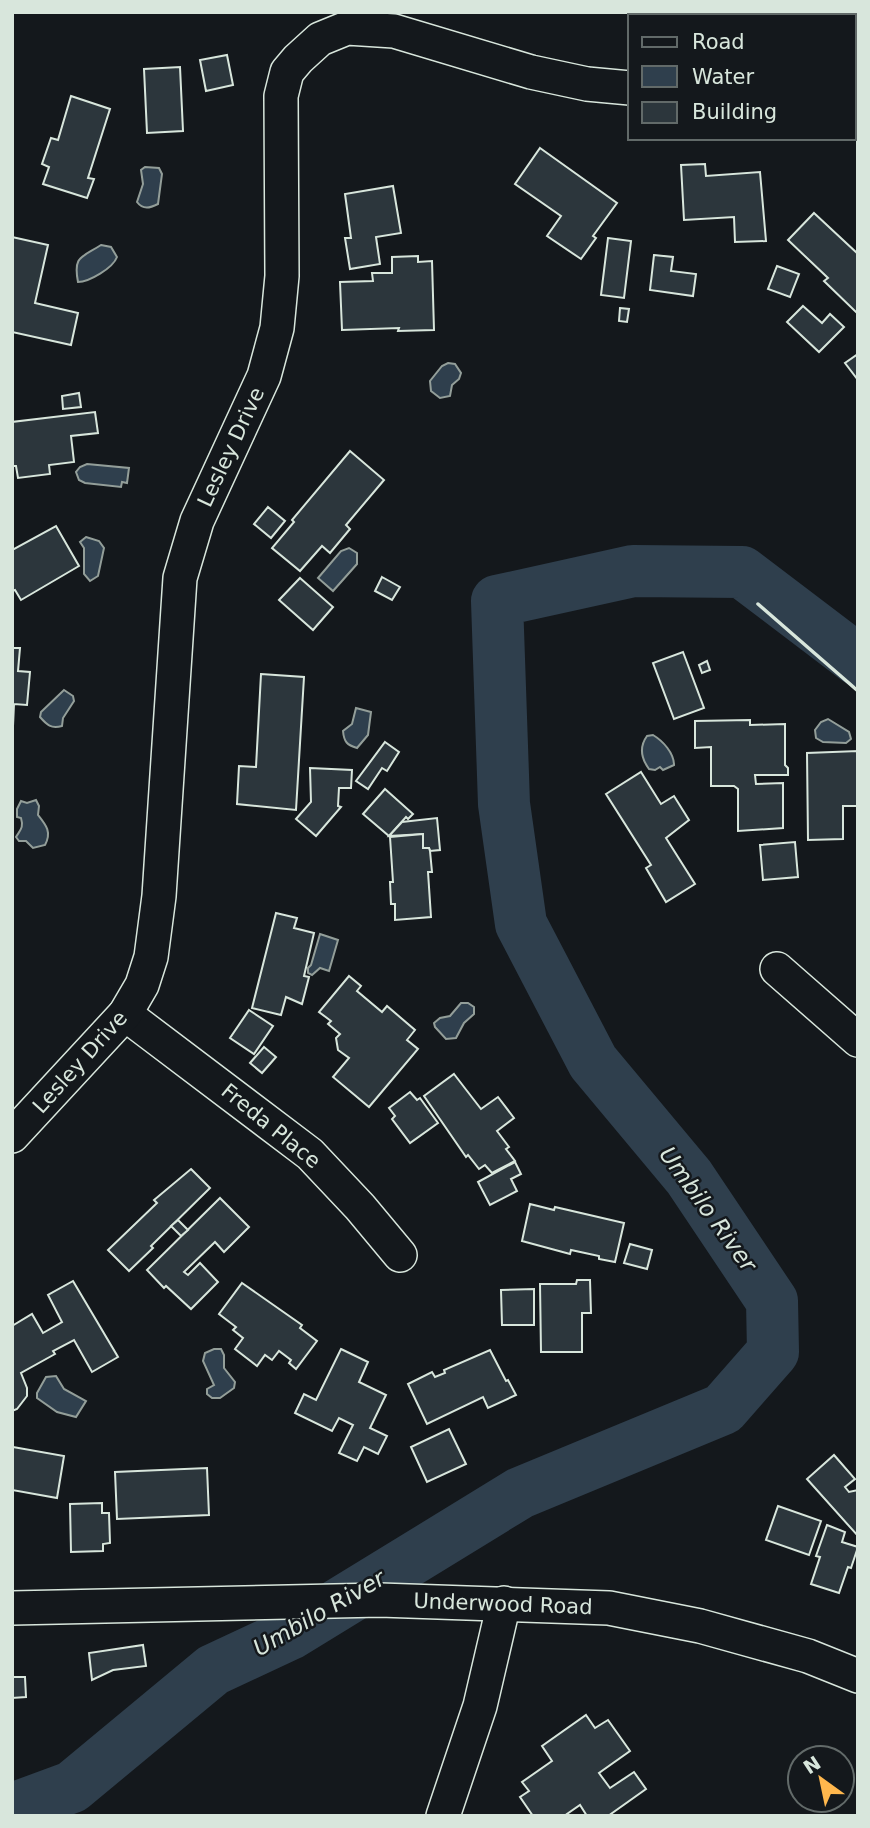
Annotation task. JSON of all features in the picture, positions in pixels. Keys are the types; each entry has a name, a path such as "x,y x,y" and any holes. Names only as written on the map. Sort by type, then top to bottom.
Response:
{"street":[{"name":"Lesley Drive","path":"12,1136 125,1014 142,985 151,957 157,908 180,578 197,520 264,376 277,328 282,276 281,96 287,72 320,39 348,28 394,30 531,72 587,84 628,88"},
{"path":"777,969 858,1040"},
{"name":"Freda Place","path":"125,1014 310,1154 400,1255"},
{"name":"Underwood Road","path":"12,1608 380,1600 609,1608 687,1623 808,1656 858,1676"},
{"path":"443,1816 480,1706 504,1603"}],"water":[{"path":"145,167 159,168 162,174 158,204 147,208 137,202 143,184 141,170"},
{"path":"101,245 111,247 117,257 115,261 100,274 78,282 78,262"},
{"path":"455,364 461,373 452,385 450,396 440,398 431,391 430,381 442,366"},
{"path":"87,464 129,468 127,483 122,482 121,487 85,483 79,480 76,472"},
{"path":"86,537 99,541 104,548 98,576 90,581 84,574 84,548 80,542"},
{"path":"349,548 357,553 357,564 333,591 318,578 341,551"},
{"path":"64,690 73,696 74,701 63,718 62,726 52,727 40,717 41,712"},
{"path":"356,708 371,712 368,735 357,748 347,742 343,731 352,724"},
{"path":"828,719 849,732 851,739 846,743 823,742 816,738 815,730 821,722"},
{"path":"653,735 667,748 674,765 663,770 660,767 649,769 644,761 642,748 647,736"},
{"path":"36,800 39,806 38,815 46,825 48,836 45,845 33,848 16,837 22,824 21,818 17,817 17,809 21,801 27,803"},
{"path":"320,934 338,940 329,971 320,968 312,975 308,973 308,968"},
{"path":"461,1003 474,1007 474,1014 464,1023 456,1038 446,1039 434,1023 440,1018 450,1016"},
{"path":"221,1349 224,1368 235,1382 234,1388 220,1398 212,1398 207,1394 207,1389 214,1385 203,1361 205,1353"},
{"path":"56,1376 64,1389 86,1401 76,1417 57,1412 37,1398 46,1377"}],"building":[{"path":"227,55 233,85 206,91 200,60"},
{"path":"180,67 183,131 147,133 144,69"},
{"path":"71,96 110,109 88,178 94,179 87,198 43,184 49,167 42,164 51,138 58,140"},
{"path":"540,148 617,203 593,236 596,238 581,259 547,236 561,216 515,184"},
{"path":"705,164 706,176 760,172 766,241 735,242 734,217 684,220 681,165"},
{"path":"393,186 401,233 376,237 380,264 350,269 345,238 351,238 345,194"},
{"path":"814,213 858,254 858,314 824,281 828,278 788,240"},
{"path":"12,237 48,245 35,303 78,313 71,345 12,332"},
{"path":"608,238 631,241 624,298 601,295"},
{"path":"654,255 673,257 671,271 696,274 693,296 650,290"},
{"path":"418,256 418,262 432,261 434,330 342,330 340,282 373,281 372,273 392,273 392,257"},
{"path":"777,266 799,274 790,297 768,289"},
{"path":"803,306 822,323 830,314 844,327 819,352 787,322"},
{"path":"620,308 629,309 627,322 619,321"},
{"path":"858,354 858,380 845,363"},
{"path":"79,393 81,407 63,409 62,396"},
{"path":"95,412 98,433 71,436 74,462 49,465 50,474 18,478 16,466 12,466 12,422"},
{"path":"350,451 384,480 346,525 350,529 330,553 322,546 300,571 272,548"},
{"path":"268,507 285,521 271,538 254,524"},
{"path":"56,526 79,566 21,600 15,590 12,591 12,550"},
{"path":"382,577 400,587 392,600 375,591"},
{"path":"300,578 333,607 313,630 279,600"},
{"path":"12,648 20,648 18,671 30,672 27,705 14,704 13,726"},
{"path":"683,652 704,708 674,719 653,663"},
{"path":"707,661 710,670 702,673 699,665"},
{"path":"261,674 304,677 296,810 237,804 239,766 256,767"},
{"path":"750,720 750,725 785,724 785,765 788,775 755,775 756,784 783,783 783,828 738,831 738,789 734,786 711,786 711,747 695,748 695,721"},
{"path":"385,742 399,752 387,771 382,768 368,789 356,781"},
{"path":"858,751 858,806 843,806 843,839 808,840 807,753"},
{"path":"310,768 352,770 351,788 339,788 338,806 341,807 316,836 296,819 311,802"},
{"path":"641,772 661,804 674,796 689,820 666,838 695,884 666,902 646,868 651,865 606,794"},
{"path":"385,789 413,814 408,819 406,817 389,836 363,814"},
{"path":"437,818 440,850 430,851 429,848 423,848 423,834 389,836 402,822"},
{"path":"423,834 423,848 429,848 430,851 432,872 428,872 431,917 395,920 395,904 391,904 390,882 393,882 390,837"},
{"path":"795,842 798,877 763,880 760,845"},
{"path":"276,913 297,918 294,928 314,933 304,976 309,977 302,1004 286,997 281,1015 252,1008"},
{"path":"349,976 361,986 357,991 382,1012 387,1006 415,1030 407,1040 418,1049 369,1107 333,1077 349,1058 338,1050 336,1038 340,1034 328,1024 331,1021 319,1012"},
{"path":"249,1010 273,1026 254,1054 230,1038"},
{"path":"264,1047 276,1057 262,1073 250,1063"},
{"path":"454,1074 481,1109 498,1097 514,1118 497,1131 515,1161 492,1173 485,1165 479,1169 468,1155 466,1157 424,1096"},
{"path":"410,1092 417,1100 420,1098 438,1123 410,1143 392,1119 395,1116 389,1108"},
{"path":"515,1162 521,1174 511,1179 517,1191 490,1205 478,1182"},
{"path":"191,1169 210,1188 129,1271 108,1250 157,1203 154,1200"},
{"path":"220,1198 249,1227 224,1252 215,1242 184,1272 188,1275 200,1263 218,1282 191,1309 166,1286 164,1288 147,1270"},
{"path":"530,1204 624,1223 615,1262 599,1259 599,1256 571,1250 570,1254 522,1241"},
{"path":"178,1220 188,1230 181,1236 171,1226"},
{"path":"630,1244 652,1250 647,1269 624,1263"},
{"path":"577,1280 590,1280 591,1313 582,1313 582,1352 541,1352 540,1284 576,1284"},
{"path":"73,1281 118,1357 92,1372 74,1340 21,1373 27,1396 17,1409 12,1411 12,1326 32,1314 43,1333 62,1322 48,1295"},
{"path":"242,1283 302,1325 300,1328 317,1341 296,1369 289,1363 291,1360 279,1351 272,1360 265,1355 257,1366 235,1349 243,1338 233,1330 236,1327 219,1314"},
{"path":"534,1289 534,1325 502,1325 501,1290"},
{"path":"341,1349 368,1362 359,1382 386,1395 370,1428 387,1436 378,1454 364,1447 357,1461 339,1453 353,1425 339,1418 332,1431 295,1413 304,1394 316,1400"},
{"path":"490,1350 516,1395 488,1408 483,1397 427,1424 408,1384 432,1372 435,1377 445,1373 444,1370"},
{"path":"449,1429 466,1464 427,1482 411,1447"},
{"path":"13,1447 64,1456 57,1498 12,1490"},
{"path":"834,1455 855,1479 845,1487 849,1492 858,1490 858,1536 807,1479"},
{"path":"207,1468 209,1515 117,1519 115,1472"},
{"path":"102,1503 102,1513 109,1513 110,1543 103,1544 103,1551 71,1552 70,1504"},
{"path":"778,1506 821,1521 809,1555 766,1540"},
{"path":"827,1525 845,1532 842,1542 858,1547 839,1593 811,1584 820,1557 816,1556"},
{"path":"143,1645 146,1666 113,1670 92,1680 89,1653"},
{"path":"12,1677 25,1677 26,1697 12,1698"},
{"path":"586,1715 595,1728 608,1720 630,1751 599,1773 610,1788 634,1772 646,1789 608,1816 587,1816 580,1805 564,1816 533,1816 520,1797 529,1791 522,1782 552,1761 542,1746"}],"waterway":[{"name":"Umbilo River","path":"12,1809 72,1787 213,1670 290,1634 520,1493 723,1409 773,1352 772,1301 689,1177 593,1062 521,924 504,804 497,601 633,571 742,572 858,660"}],"wall":[{"path":"758,604 858,691"}]}
